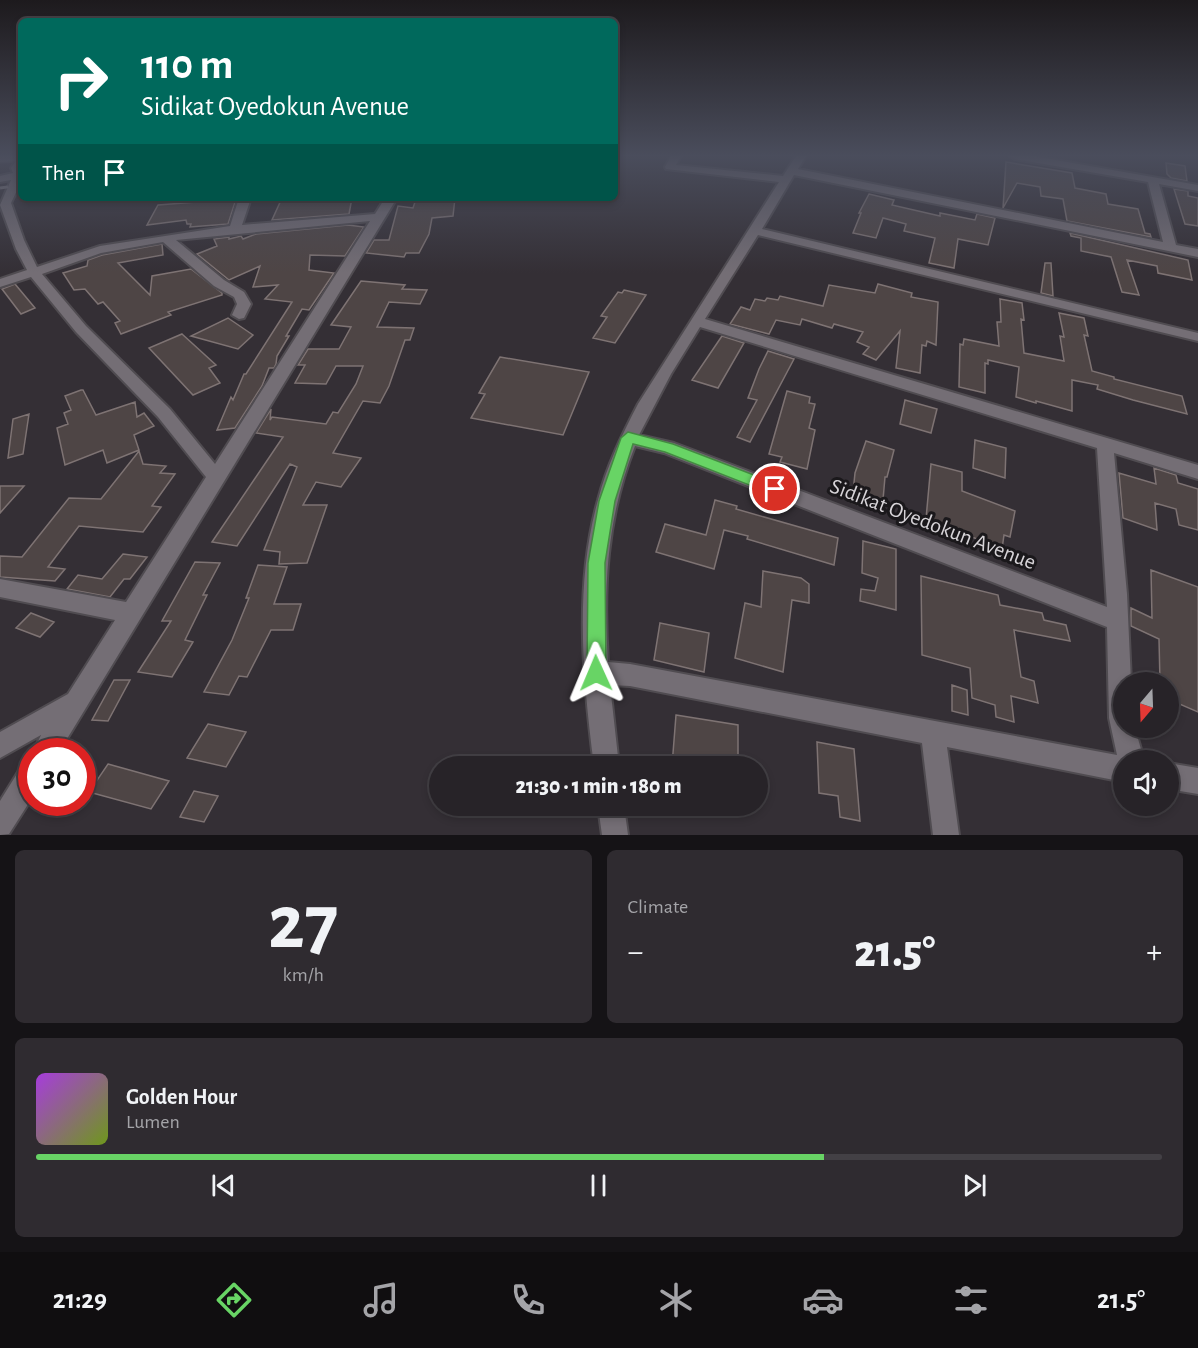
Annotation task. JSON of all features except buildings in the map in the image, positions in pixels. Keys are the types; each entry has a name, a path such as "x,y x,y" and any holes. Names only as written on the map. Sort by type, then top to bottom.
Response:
{"street":[{"path":"605,756 596,673 597,563 607,501 628,438 696,321 777,195"},
{"path":"916,195 1198,253"},
{"path":"1157,195 1170,247"},
{"path":"235,230 243,201"},
{"path":"53,738 216,477 264,405 389,201"},
{"path":"3,202 16,237 34,274 64,309 166,415 200,453 216,477"},
{"path":"0,283 34,274 83,255 167,239 235,230 379,217"},
{"path":"755,231 1197,341"},
{"path":"167,239 219,283 239,296 244,304 239,315"},
{"path":"696,321 1198,472"},
{"name":"Sidikat Oyedokun Avenue","path":"628,438 668,448 1118,621"},
{"path":"1105,444 1118,621 1121,718 1129,750"},
{"path":"0,588 130,613"},
{"path":"596,673 630,675 1113,767"},
{"path":"0,746 74,703"},
{"path":"933,734 946,835"},
{"path":"1179,778 1198,781"},
{"path":"0,825 18,796"},
{"path":"612,816 615,835"}],"route":[{"path":"596,673 597,563 607,501 628,438 668,448 775,489"}]}
